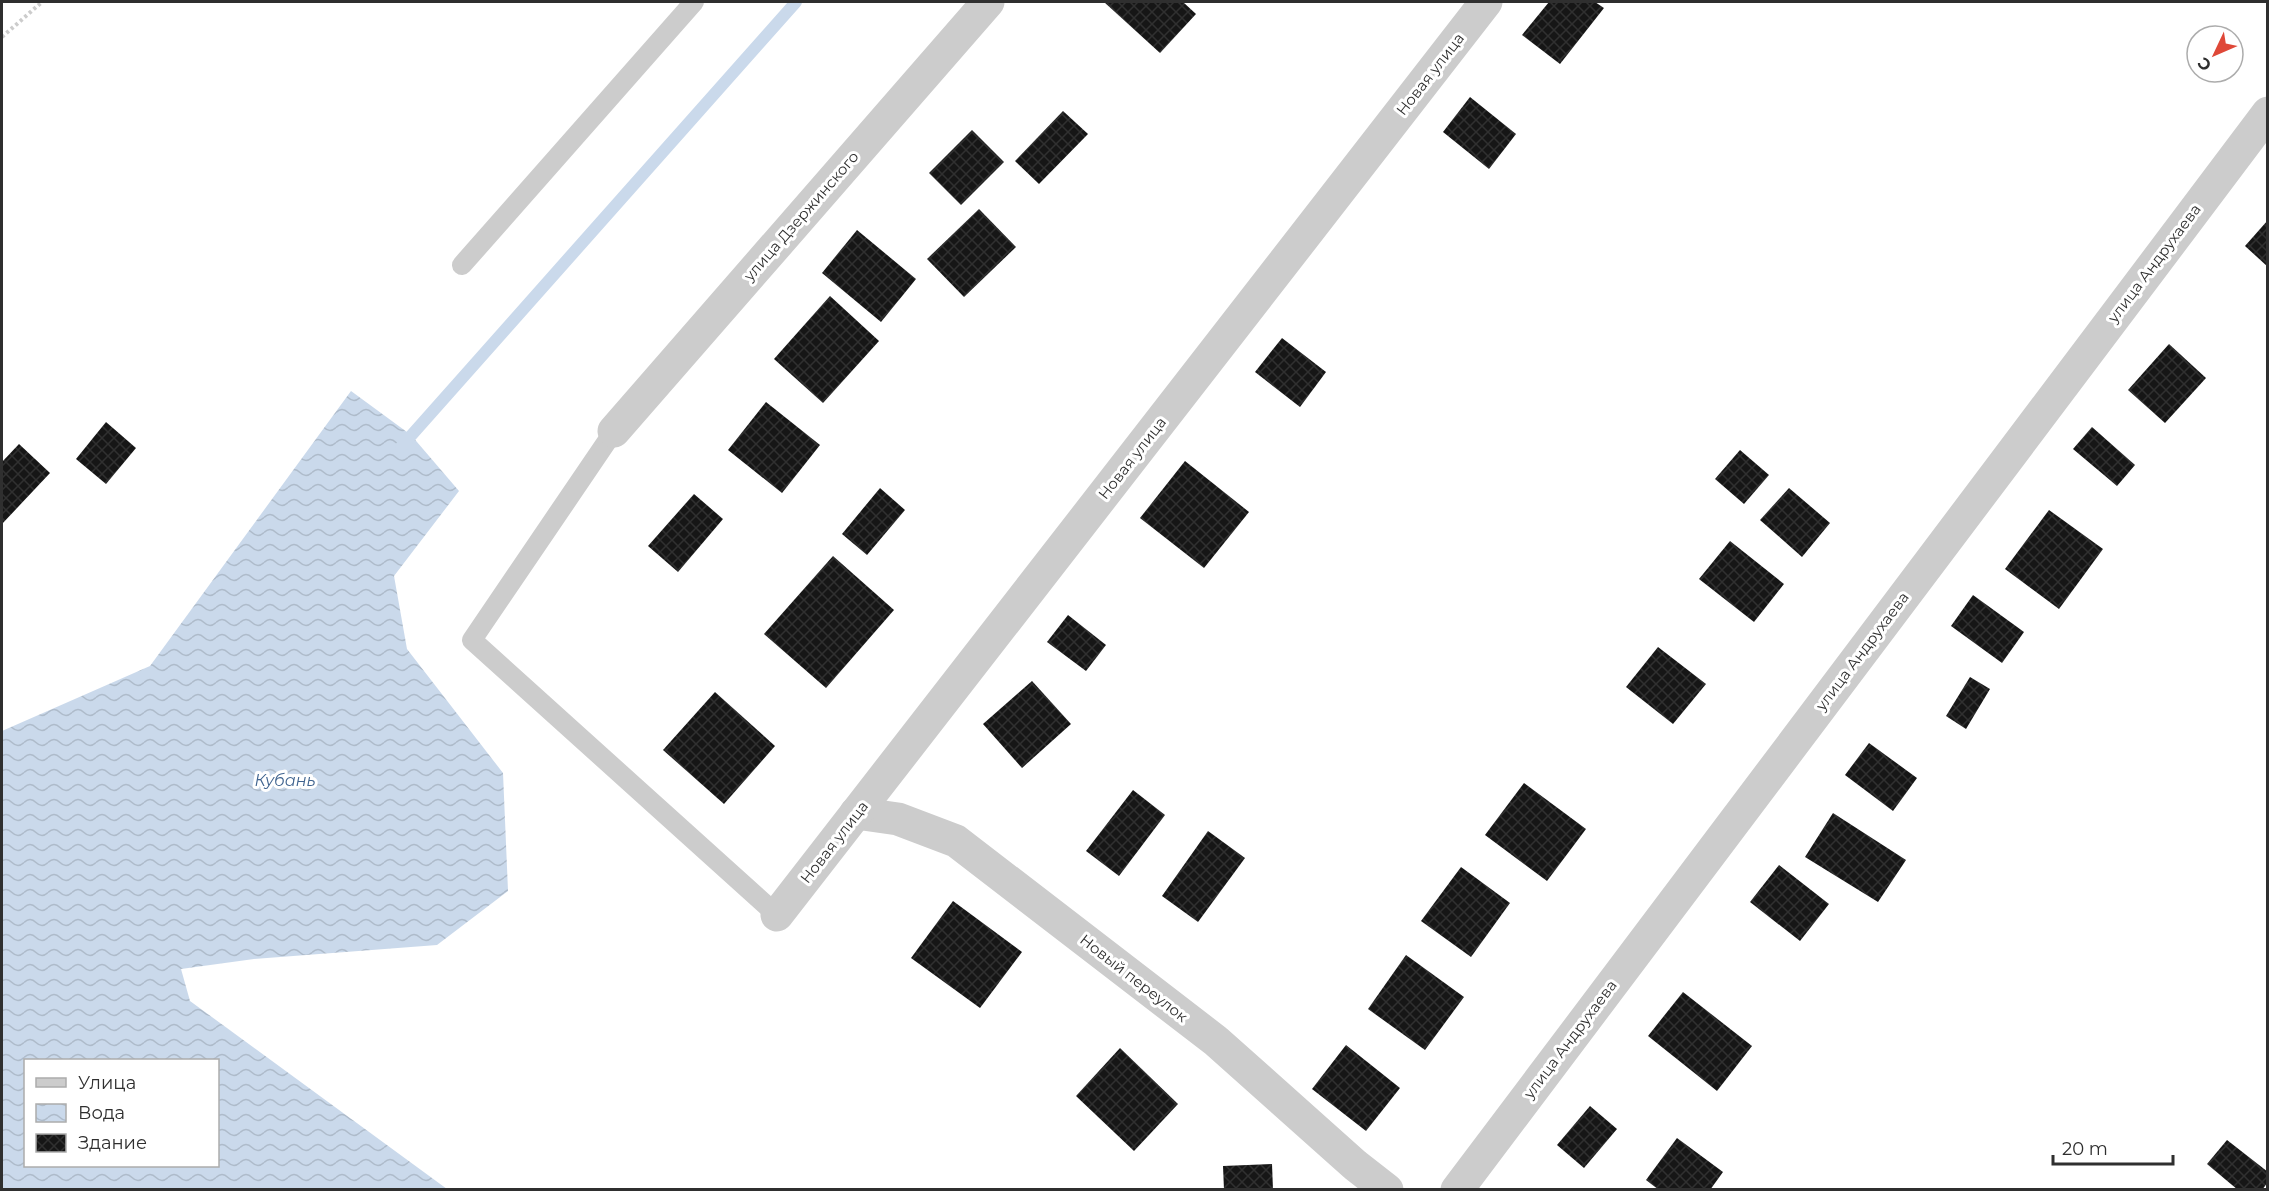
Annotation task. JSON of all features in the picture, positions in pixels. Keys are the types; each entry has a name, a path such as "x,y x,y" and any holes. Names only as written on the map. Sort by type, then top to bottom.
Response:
{"street":[{"name":"улица Дзержинского","path":"614,431 988,2"},
{"name":"Новая улица","path":"777,915 1486,2"},
{"name":"улица Андрухаева","path":"1457,1190 2268,113"},
{"name":"Новый переулок","path":"856,813 898,819 956,841 1216,1041 1355,1165 1387,1190"}],"lane":[{"path":"462,265 694,2"},
{"path":"614,431 472,640 777,915"}],"path":[{"path":"2,37 42,2"}],"water":[{"name":"Кубань","path":"351,391 411,435 459,491 394,576 407,649 503,773 508,891 437,945 254,959 181,969 190,1001 447,1189 2,1189 2,731 150,666"}],"building":[{"path":"1104,2 1183,2 1196,14 1160,53"},
{"path":"1549,2 1595,2 1604,8 1560,64 1522,35"},
{"path":"1470,97 1516,134 1489,169 1443,132"},
{"path":"1063,111 1088,134 1039,184 1015,161"},
{"path":"972,130 1004,162 961,205 929,173"},
{"path":"979,209 1016,247 964,297 927,259"},
{"path":"2268,220 2268,267 2245,246"},
{"path":"857,230 916,279 881,322 822,273"},
{"path":"830,296 879,341 823,403 774,359"},
{"path":"1282,338 1326,372 1300,407 1255,372"},
{"path":"2169,344 2206,378 2165,423 2128,390"},
{"path":"766,402 820,445 782,493 728,450"},
{"path":"106,422 136,448 106,484 76,459"},
{"path":"2092,427 2135,465 2117,486 2073,449"},
{"path":"19,444 50,473 2,524 2,462"},
{"path":"1740,450 1769,475 1744,504 1715,479"},
{"path":"1185,461 1249,512 1204,568 1140,518"},
{"path":"880,488 905,510 867,555 842,534"},
{"path":"1789,488 1830,523 1802,557 1760,520"},
{"path":"694,494 723,519 678,572 648,546"},
{"path":"2049,510 2103,549 2059,609 2005,569"},
{"path":"1730,541 1784,584 1754,622 1699,579"},
{"path":"833,556 894,610 826,688 764,634"},
{"path":"1973,595 2024,632 2002,663 1951,626"},
{"path":"1068,615 1106,645 1086,671 1047,642"},
{"path":"1658,647 1706,684 1673,724 1626,687"},
{"path":"1970,677 1990,689 1966,729 1946,716"},
{"path":"1032,681 1071,724 1022,768 983,724"},
{"path":"715,692 775,746 724,804 663,750"},
{"path":"1869,743 1917,778 1893,811 1845,775"},
{"path":"1524,783 1586,829 1547,881 1485,835"},
{"path":"1133,790 1165,815 1119,876 1086,851"},
{"path":"1833,813 1906,860 1878,902 1805,857"},
{"path":"1208,831 1245,858 1198,922 1162,896"},
{"path":"1779,865 1829,904 1800,941 1750,902"},
{"path":"1461,867 1510,903 1471,957 1421,921"},
{"path":"953,901 1022,952 980,1008 911,958"},
{"path":"1406,955 1464,997 1425,1050 1368,1009"},
{"path":"1683,992 1752,1046 1717,1091 1648,1036"},
{"path":"1346,1045 1400,1088 1366,1131 1312,1089"},
{"path":"1120,1048 1178,1104 1134,1151 1076,1096"},
{"path":"1590,1106 1617,1129 1584,1168 1557,1145"},
{"path":"1677,1138 1723,1172 1710,1190 1659,1190 1646,1180"},
{"path":"2227,1140 2268,1172 2268,1182 2262,1190 2238,1190 2207,1164"},
{"path":"1272,1164 1273,1190 1224,1190 1223,1166"}],"waterway":[{"path":"401,447 796,2"}]}
